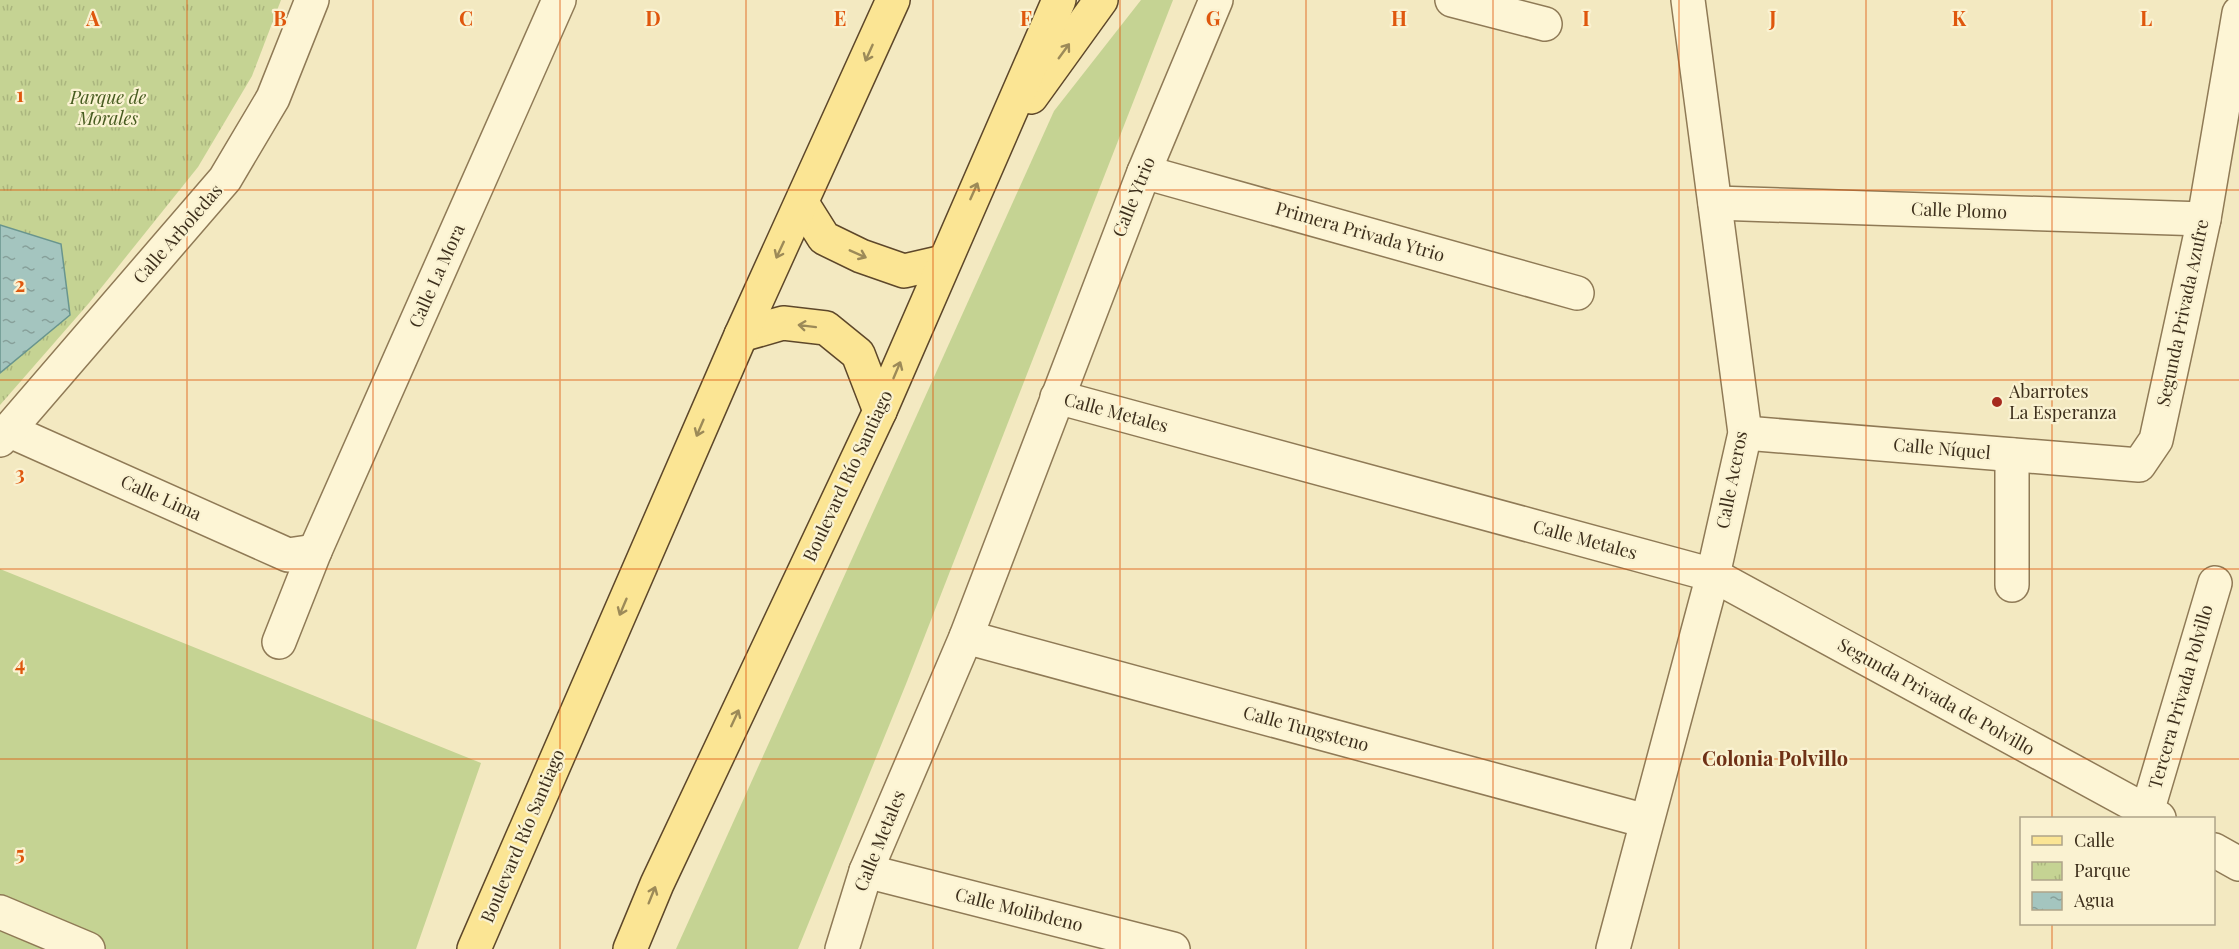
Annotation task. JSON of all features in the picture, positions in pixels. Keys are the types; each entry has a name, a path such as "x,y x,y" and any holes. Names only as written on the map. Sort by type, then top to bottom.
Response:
{"main road":[{"name":"Boulevard Río Santiago","path":"474,949 741,335 893,0"},
{"name":"Boulevard Río Santiago","path":"630,949 657,884 880,411 1059,0"},
{"path":"993,149 1101,0"},
{"path":"802,203 824,238 861,256 904,271 943,262"},
{"path":"741,335 783,323 826,328 858,354 880,411"}],"street":[{"name":"Calle Arboledas","path":"4,435 225,179 273,98 312,0"},
{"name":"Calle La Mora","path":"279,642 315,551 559,0"},
{"name":"Calle Ytrio","path":"1057,397 1144,172 1216,0"},
{"path":"1452,0 1545,24"},
{"name":"Calle Aceros","path":"1613,949 1713,575 1745,433 1688,0"},
{"name":"Segunda Privada Azufre","path":"2139,465 2156,440 2204,219 2227,158 2239,13"},
{"name":"Primera Privada Ytrio","path":"1144,172 1577,293"},
{"name":"Calle Plomo","path":"1715,203 2204,219"},
{"name":"Calle Metales","path":"842,949 866,871 966,637 1057,397 1713,575"},
{"name":"Calle Níquel","path":"1745,433 2139,465"},
{"name":"Calle Lima","path":"4,435 288,555 315,551"},
{"path":"2012,455 2012,585"},
{"name":"Segunda Privada de Polvillo","path":"1713,575 2153,815"},
{"name":"Tercera Privada Polvillo","path":"2153,815 2215,583"},
{"name":"Calle Tungsteno","path":"966,637 1646,821"},
{"path":"2215,851 2239,864"},
{"name":"Calle Molibdeno","path":"866,871 1173,949"},
{"path":"0,912 88,949"}],"green space":[{"name":"Parque de Morales","path":"0,0 281,0 252,76 198,167 89,303 0,405"},
{"path":"1141,0 1173,0 906,684 798,949 676,949 1054,111"},
{"path":"0,569 481,763 416,949 0,949"}],"water":[{"path":"0,225 61,244 70,315 0,373"}],"place":[{"name":"Abarrotes La Esperanza","path":"1997,402"}],"district":[{"name":"Colonia Polvillo","path":"1775,759"}]}
